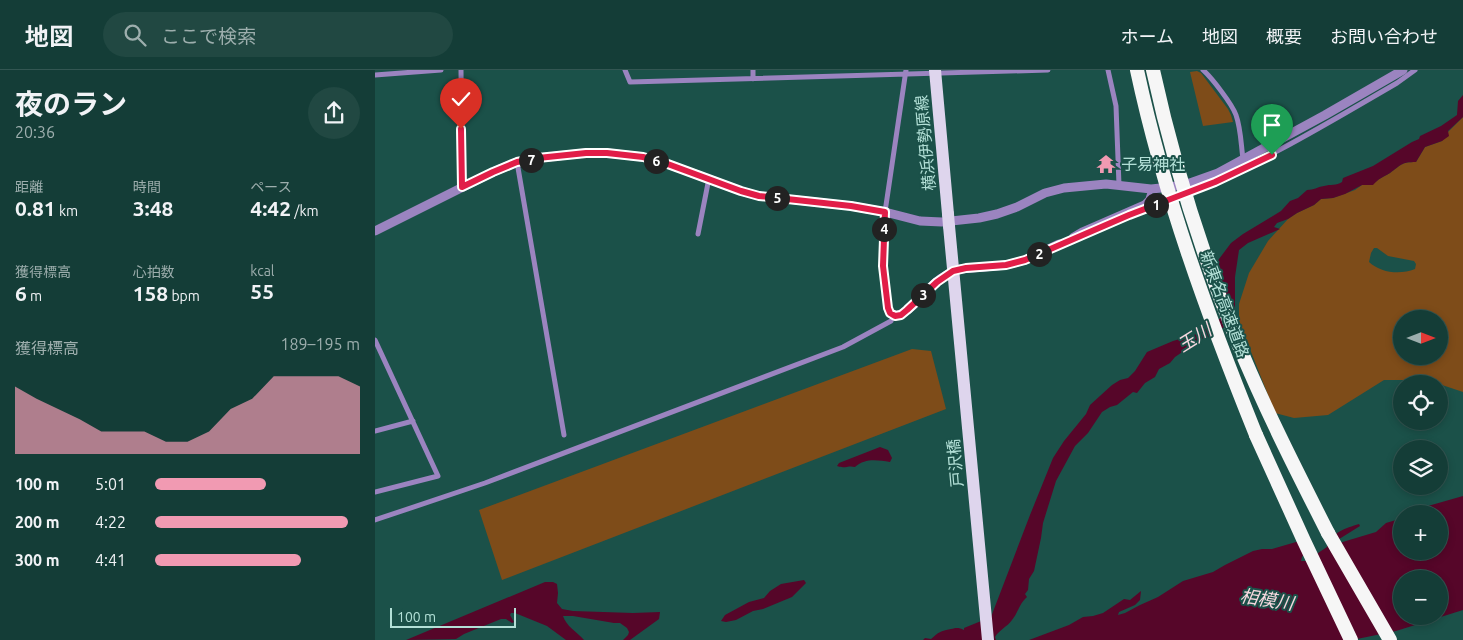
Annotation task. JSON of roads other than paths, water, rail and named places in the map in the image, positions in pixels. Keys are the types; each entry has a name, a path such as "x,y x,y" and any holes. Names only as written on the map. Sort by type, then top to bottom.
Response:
{"highway":[{"name":"新東名高速道路","path":"1137,70 1157,153 1196,278 1217,336 1250,419 1304,541 1351,640"},
{"name":"新東名高速道路","path":"1153,70 1175,156 1214,281 1265,406 1328,533 1390,640"}],"main road":[{"name":"横浜伊勢原線","path":"935,72 954,277"},
{"name":"戸沢橋","path":"954,277 988,640"}],"street":[{"path":"375,75 441,70"},
{"path":"461,70 462,187"},
{"path":"625,70 629,82 906,72 1048,70"},
{"path":"753,70 753,79"},
{"path":"1108,70 1116,106 1119,185"},
{"path":"1203,70 1219,88 1235,111 1243,159"},
{"path":"375,231 462,187 517,162 586,153 625,154 665,163 759,196 851,206 920,221 969,219 997,214 1053,190 1095,184 1151,189 1190,183 1218,173 1403,70"},
{"path":"375,520 485,483 843,347 901,315 937,282 954,277 966,268 1006,265 1025,260 1129,215 1215,182 1255,163 1397,83 1415,70"},
{"path":"893,318 888,308 883,266 885,212 906,72"},
{"path":"517,162 564,436"},
{"path":"698,234 698,221 709,178"},
{"path":"1059,244 1083,230 1144,203 1148,199 1151,189"},
{"path":"375,340 438,476 375,492"},
{"path":"375,431 413,420"}],"water":[{"name":"玉川","path":"1463,95 1463,117 1448,131 1449,136 1442,141 1425,147 1416,162 1401,164 1373,185 1362,185 1345,194 1321,199 1314,205 1277,223 1274,227 1280,229 1248,243 1239,250 1235,277 1235,319 1210,337 1200,339 1196,345 1191,346 1175,357 1170,363 1159,369 1155,377 1145,383 1137,393 1133,392 1117,405 1102,412 1088,433 1075,446 1056,481 1043,523 1034,571 1029,579 1028,590 1025,594 1027,597 1008,625 995,637 996,640 923,640 925,638 931,639 944,630 960,628 964,630 964,628 991,617 1053,458 1086,414 1090,405 1112,385 1128,378 1135,371 1147,352 1173,341 1197,334 1222,317 1222,288 1216,263 1231,243 1281,211 1290,201 1298,198 1307,190 1340,183 1343,178 1373,166 1419,139 1420,136 1441,126 1457,115 1458,101"},
{"path":"880,447 888,450 892,458 890,462 871,460 855,467 837,466 839,463"},
{"name":"相模川","path":"1463,496 1463,610 1448,615 1448,570 1393,570 1393,625 1415,625 1352,640 1029,640 1069,625 1083,617 1103,613 1124,599 1130,600 1141,591 1140,600 1135,605 1119,612 1118,615 1125,613 1158,597 1183,581 1213,572 1253,551 1272,549 1296,542 1312,541 1301,561 1306,561 1327,547 1331,538 1344,529 1359,524 1360,526 1336,541 1336,544 1376,532 1386,523 1393,521 1393,560 1448,560 1448,505 1432,505"},
{"path":"804,580 806,583 792,597 753,611 736,620 721,621 725,615 749,602 764,598 770,591 781,584"},
{"path":"545,582 557,584 557,603 562,609 633,613 660,612 659,619 630,640 623,640 629,632 620,623 563,616 569,626 584,640 566,640 547,626 511,613 510,615 514,622 512,623 506,619 501,619 456,639 406,640"}],"place":[{"name":"子易神社","path":"1106,164"}]}
